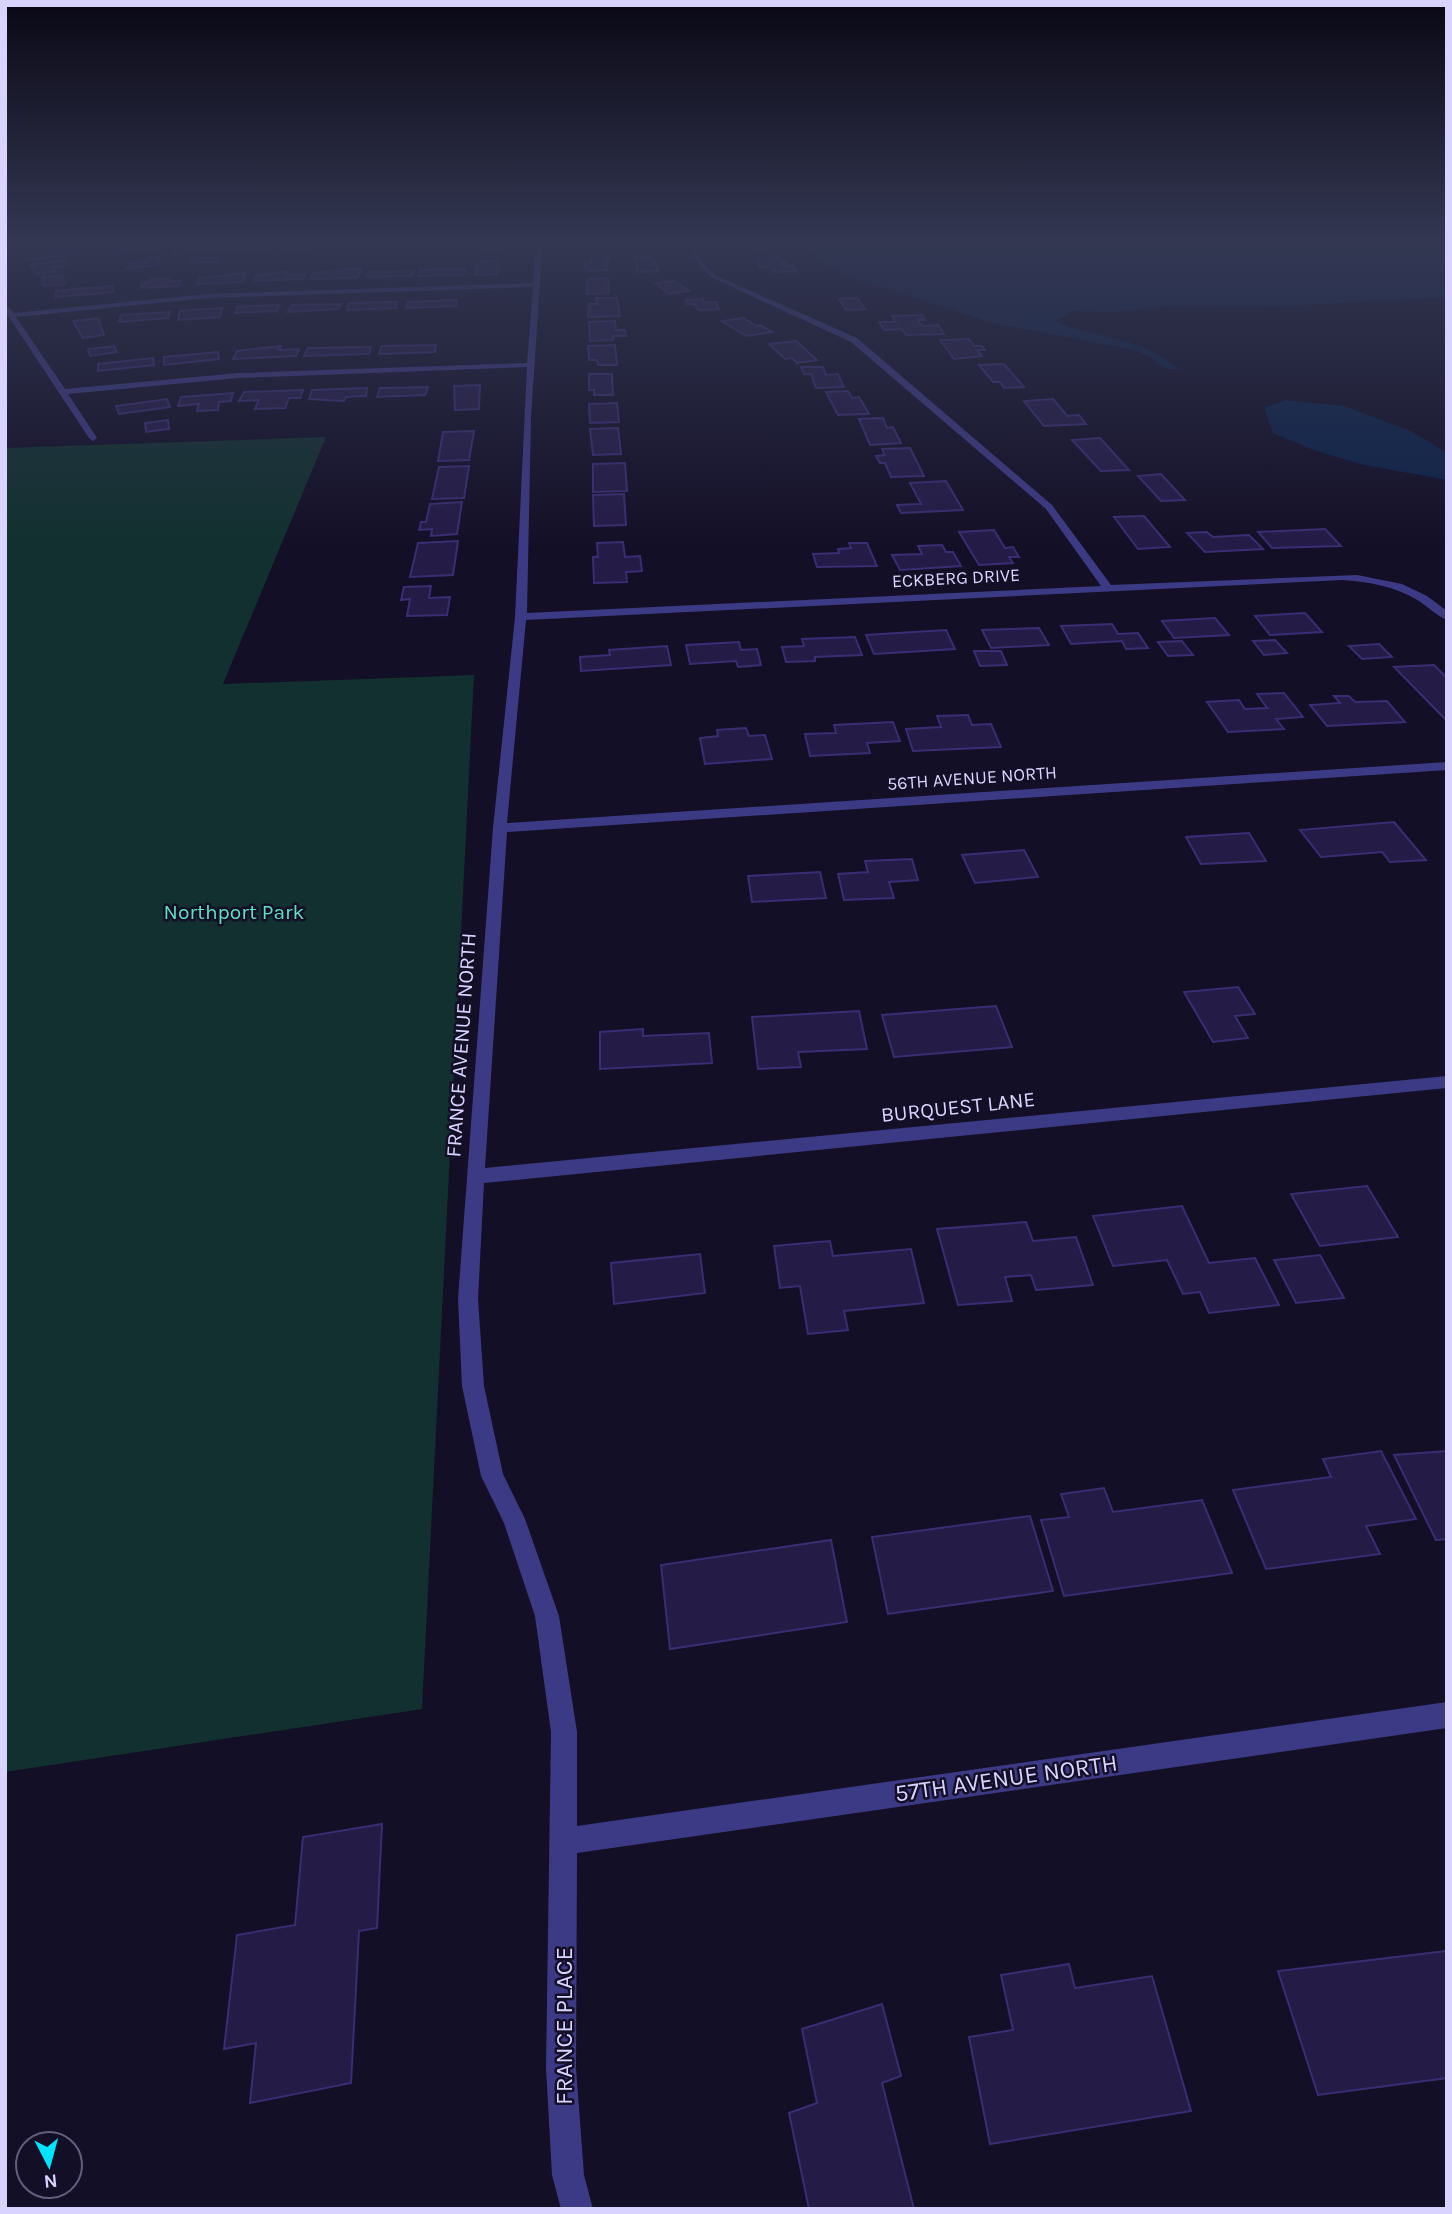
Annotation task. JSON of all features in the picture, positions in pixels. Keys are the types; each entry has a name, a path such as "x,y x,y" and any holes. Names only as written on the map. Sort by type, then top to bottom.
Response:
{"street":[{"path":"30,342 93,438"},
{"name":"FRANCE AVENUE NORTH","path":"532,342 522,617 500,828 474,1176 468,1299 473,1386 492,1476 514,1519 547,1616 564,1732 565,1841"},
{"path":"857,342 1049,508 1108,588"},
{"path":"63,392 249,373 531,365"},
{"name":"ECKBERG DRIVE","path":"522,617 1342,577 1392,582 1415,592 1447,617"},
{"name":"56TH AVENUE NORTH","path":"500,828 1447,766"},
{"name":"BURQUEST LANE","path":"474,1176 1447,1082"},
{"name":"57TH AVENUE NORTH","path":"565,1841 1447,1715"},
{"name":"FRANCE PLACE","path":"565,1841 561,2068 568,2175 577,2209"}],"green space":[{"name":"Northport Park","path":"326,437 223,684 474,675 422,1709 5,1772 5,448"}],"water":[{"path":"1091,342 1134,344 1164,358 1178,369 1163,367 1135,351"},
{"path":"1286,400 1344,406 1411,431 1447,453 1447,480 1360,464 1311,449 1273,433 1264,408"}],"building":[{"path":"797,342 817,360 797,363 792,358 785,359 769,344"},
{"path":"942,342 971,342 985,350 977,350 982,356 954,359"},
{"path":"436,345 435,352 379,354 382,346"},
{"path":"615,345 617,365 598,365 597,360 589,360 588,346"},
{"path":"114,346 117,352 90,356 88,349"},
{"path":"281,346 279,350 299,349 296,356 233,359 237,351"},
{"path":"371,347 369,354 304,356 308,348"},
{"path":"218,352 219,359 164,365 164,357"},
{"path":"153,358 154,365 98,371 98,364"},
{"path":"1004,364 1024,387 1004,388 1000,382 993,382 979,365"},
{"path":"801,367 823,367 826,375 838,374 844,387 816,388 811,374 804,374"},
{"path":"589,374 612,374 613,395 594,395 594,390 589,390"},
{"path":"480,385 479,409 455,410 454,386"},
{"path":"428,387 425,395 377,397 380,388"},
{"path":"367,388 366,396 346,397 344,401 309,399 312,390"},
{"path":"303,390 300,398 289,398 285,408 255,409 259,400 239,401 244,392"},
{"path":"848,391 852,398 859,397 869,414 838,415 826,392"},
{"path":"233,393 231,401 219,402 218,410 197,411 199,404 178,406 181,397"},
{"path":"167,399 170,407 119,414 116,406"},
{"path":"1053,399 1067,416 1079,415 1086,424 1044,426 1024,401"},
{"path":"617,403 619,422 590,423 589,404"},
{"path":"883,418 887,428 893,427 901,443 870,445 859,419"},
{"path":"168,420 169,429 146,432 145,423"},
{"path":"618,428 621,454 593,455 590,429"},
{"path":"474,431 469,460 438,461 443,432"},
{"path":"1100,438 1129,470 1101,471 1072,440"},
{"path":"910,448 924,476 891,477 885,463 880,463 876,456 885,455 882,449"},
{"path":"625,463 627,491 593,492 593,464"},
{"path":"469,466 464,498 432,499 439,467"},
{"path":"1161,474 1185,500 1161,501 1138,476"},
{"path":"946,481 963,510 901,513 897,505 921,504 910,483"},
{"path":"624,494 626,525 594,526 593,495"},
{"path":"462,502 457,534 431,536 432,529 419,530 421,522 426,522 430,504"},
{"path":"1144,516 1170,547 1138,549 1114,517"},
{"path":"1325,529 1341,546 1272,548 1258,532"},
{"path":"994,530 1005,548 1013,547 1019,557 1009,557 1013,563 979,565 959,532"},
{"path":"1207,532 1213,537 1249,535 1263,549 1205,552 1187,533"},
{"path":"458,541 453,575 410,577 418,543"},
{"path":"623,542 625,557 640,556 642,571 626,572 627,582 594,583 593,557 598,557 597,543"},
{"path":"849,543 867,543 877,566 817,567 813,554 839,553 838,549 851,548"},
{"path":"942,545 946,552 953,552 961,566 900,570 892,555 922,554 918,546"},
{"path":"431,586 429,598 450,597 447,615 407,616 410,599 401,600 404,587"},
{"path":"1305,613 1322,632 1270,635 1255,616"},
{"path":"1215,618 1229,635 1174,638 1162,621"},
{"path":"1112,624 1118,634 1138,633 1148,648 1126,649 1122,641 1071,644 1061,626"},
{"path":"1039,628 1049,645 991,648 982,630"},
{"path":"946,630 955,649 874,654 866,635"},
{"path":"855,637 862,655 815,657 815,661 786,662 782,647 804,646 802,639"},
{"path":"1275,640 1287,653 1264,655 1253,641"},
{"path":"1182,641 1193,655 1168,656 1158,642"},
{"path":"739,642 741,650 757,649 761,665 738,667 736,661 690,664 686,645"},
{"path":"1379,644 1392,657 1362,659 1349,646"},
{"path":"667,646 671,665 581,671 580,657 610,655 609,650"},
{"path":"974,651 1001,651 1007,665 980,666"},
{"path":"1434,665 1447,678 1447,721 1394,667"},
{"path":"1284,693 1303,717 1276,719 1284,729 1228,732 1207,702 1239,700 1245,709 1267,708 1257,694"},
{"path":"1334,696 1349,696 1355,702 1387,701 1405,722 1327,726 1310,705 1340,703"},
{"path":"968,715 972,725 991,724 1001,747 913,751 906,729 941,727 937,716"},
{"path":"893,722 900,741 867,743 870,753 810,756 805,734 836,733 834,725"},
{"path":"746,728 749,736 765,735 772,759 705,764 700,738 718,736 717,730"},
{"path":"1394,822 1426,860 1390,862 1382,852 1321,857 1300,830"},
{"path":"1249,833 1266,861 1201,864 1186,837"},
{"path":"1024,850 1038,877 975,883 962,855"},
{"path":"912,859 918,880 889,882 894,898 844,900 838,874 868,872 865,861"},
{"path":"820,872 826,898 752,902 748,876"},
{"path":"1238,987 1255,1014 1235,1016 1248,1038 1213,1042 1184,992"},
{"path":"996,1006 1012,1047 894,1057 882,1015"},
{"path":"859,1011 867,1049 798,1052 801,1067 758,1069 752,1017"},
{"path":"643,1029 643,1036 709,1033 712,1063 600,1069 600,1032"},
{"path":"1367,1186 1398,1237 1320,1246 1291,1194"},
{"path":"1182,1206 1209,1263 1255,1258 1279,1305 1209,1313 1200,1292 1183,1294 1167,1260 1113,1266 1093,1216"},
{"path":"1026,1222 1033,1241 1076,1237 1093,1285 1036,1290 1031,1275 1005,1277 1012,1301 958,1305 937,1229"},
{"path":"830,1241 833,1256 911,1249 924,1303 844,1311 848,1330 808,1334 800,1286 780,1288 774,1246"},
{"path":"700,1254 705,1293 614,1304 611,1263"},
{"path":"1320,1255 1344,1298 1296,1303 1274,1260"},
{"path":"1381,1451 1416,1519 1366,1526 1380,1554 1266,1569 1233,1490 1331,1477 1323,1459"},
{"path":"1447,1451 1447,1539 1436,1540 1394,1455"},
{"path":"1104,1488 1113,1512 1202,1500 1232,1573 1064,1596 1041,1520 1069,1517 1061,1494"},
{"path":"1030,1516 1053,1591 888,1614 872,1537"},
{"path":"831,1540 847,1622 670,1649 661,1565"},
{"path":"382,1824 377,1928 359,1931 351,2083 250,2103 256,2043 224,2049 237,1935 295,1925 303,1837"},
{"path":"1447,1951 1447,2078 1318,2095 1278,1971"},
{"path":"1069,1964 1075,1988 1152,1976 1191,2111 990,2144 969,2037 1013,2030 1001,1975"},
{"path":"882,2004 901,2076 882,2083 914,2209 809,2209 789,2113 817,2103 802,2029"}]}
